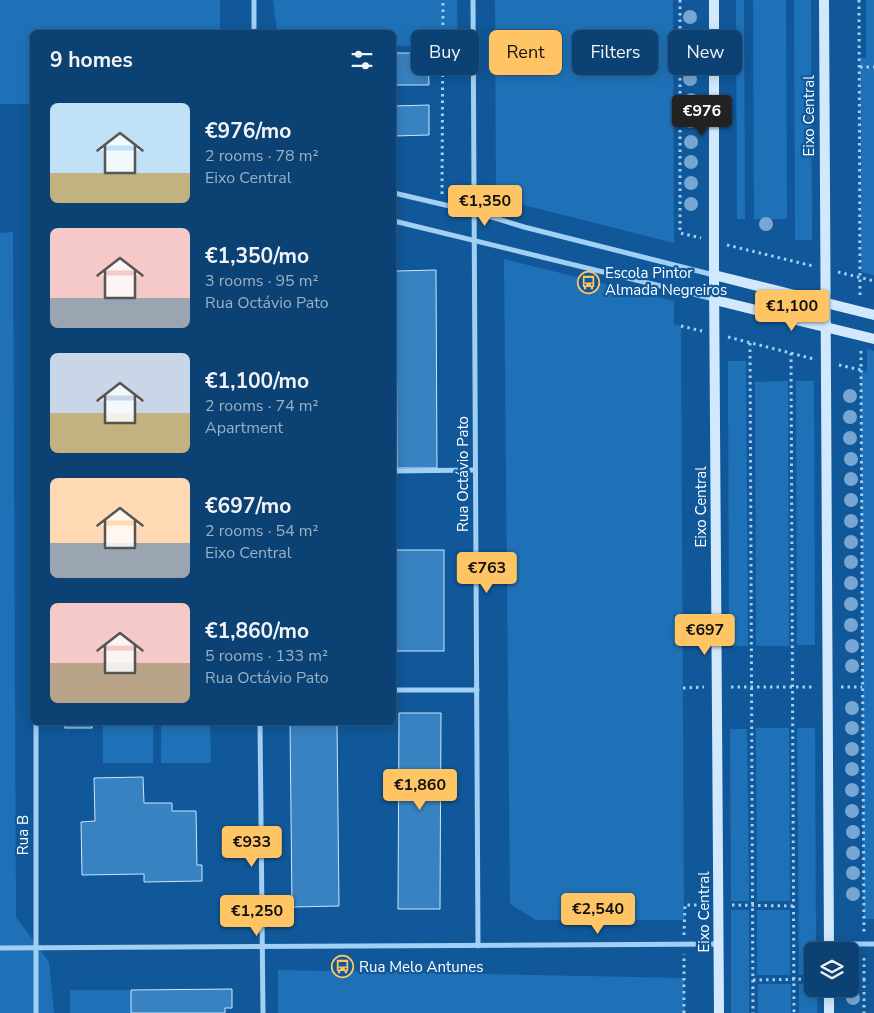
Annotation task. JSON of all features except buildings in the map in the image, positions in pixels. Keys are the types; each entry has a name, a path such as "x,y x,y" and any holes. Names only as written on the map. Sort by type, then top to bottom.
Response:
{"main road":[{"name":"Eixo Central","path":"714,0 719,1013"},
{"name":"Eixo Central","path":"824,0 829,942"},
{"path":"714,275 874,315"},
{"path":"715,300 874,339"},
{"path":"829,997 830,1013"}],"street":[{"path":"254,0 254,30"},
{"name":"Rua Octávio Pato","path":"473,0 478,946"},
{"path":"396,193 714,275"},
{"path":"396,222 715,300"},
{"path":"396,471 476,470"},
{"path":"396,690 477,690"},
{"name":"Rua B","path":"36,725 36,1013"},
{"path":"260,725 263,1013"},
{"path":"0,948 719,944"},
{"path":"859,944 874,944"}],"path":[{"path":"440,204 442,194 443,0"},
{"path":"680,0 680,233 874,281"},
{"path":"859,0 860,311"},
{"path":"859,67 874,67"},
{"path":"681,326 861,370"},
{"path":"860,336 864,1013"},
{"path":"750,343 753,1013"},
{"path":"792,353 794,1013"},
{"path":"683,688 862,687"},
{"path":"753,980 804,979"},
{"path":"859,979 864,979"}],"shaded area":[{"path":"0,0 220,0 220,30 30,30 30,104 0,104"},
{"path":"273,0 457,0 458,30 411,30 411,46 396,46 396,30 277,30"},
{"path":"495,0 673,0 673,30 668,30 668,75 673,75 674,243 496,198 495,75 562,75 562,30 495,30"},
{"path":"736,0 744,0 745,219 737,219 736,75 742,75 742,30 736,30"},
{"path":"753,0 786,0 787,219 754,219"},
{"path":"794,0 811,0 812,240 795,240"},
{"path":"866,0 874,0 874,275 861,272 860,58 866,58"},
{"path":"13,232 16,917 49,962 54,1013 0,1013 0,233"},
{"path":"504,259 674,301 674,324 681,326 684,920 536,920 510,904"},
{"path":"867,349 874,351 874,919 864,919 861,370 867,372"},
{"path":"728,361 746,361 748,646 729,646"},
{"path":"788,381 789,646 756,646 755,382"},
{"path":"796,381 814,381 815,645 797,645"},
{"path":"103,725 153,725 153,763 103,763"},
{"path":"161,725 210,725 211,763 161,763"},
{"path":"756,728 789,728 790,901 757,901"},
{"path":"797,728 815,728 816,942 804,942 804,975 799,975"},
{"path":"730,729 747,729 749,901 731,901"},
{"path":"731,910 749,910 749,1013 731,1013"},
{"path":"757,910 790,910 790,975 757,975"},
{"path":"278,970 684,978 684,1013 278,1013"},
{"path":"758,984 791,984 791,1013 758,1013"},
{"path":"799,984 804,984 804,997 817,997 817,1013 799,1013"},
{"path":"70,990 131,990 131,1013 70,1013"}],"place":[{"name":"Escola Pintor Almada Negreiros","path":"589,282"},
{"name":"Rua Melo Antunes","path":"343,967"}]}
